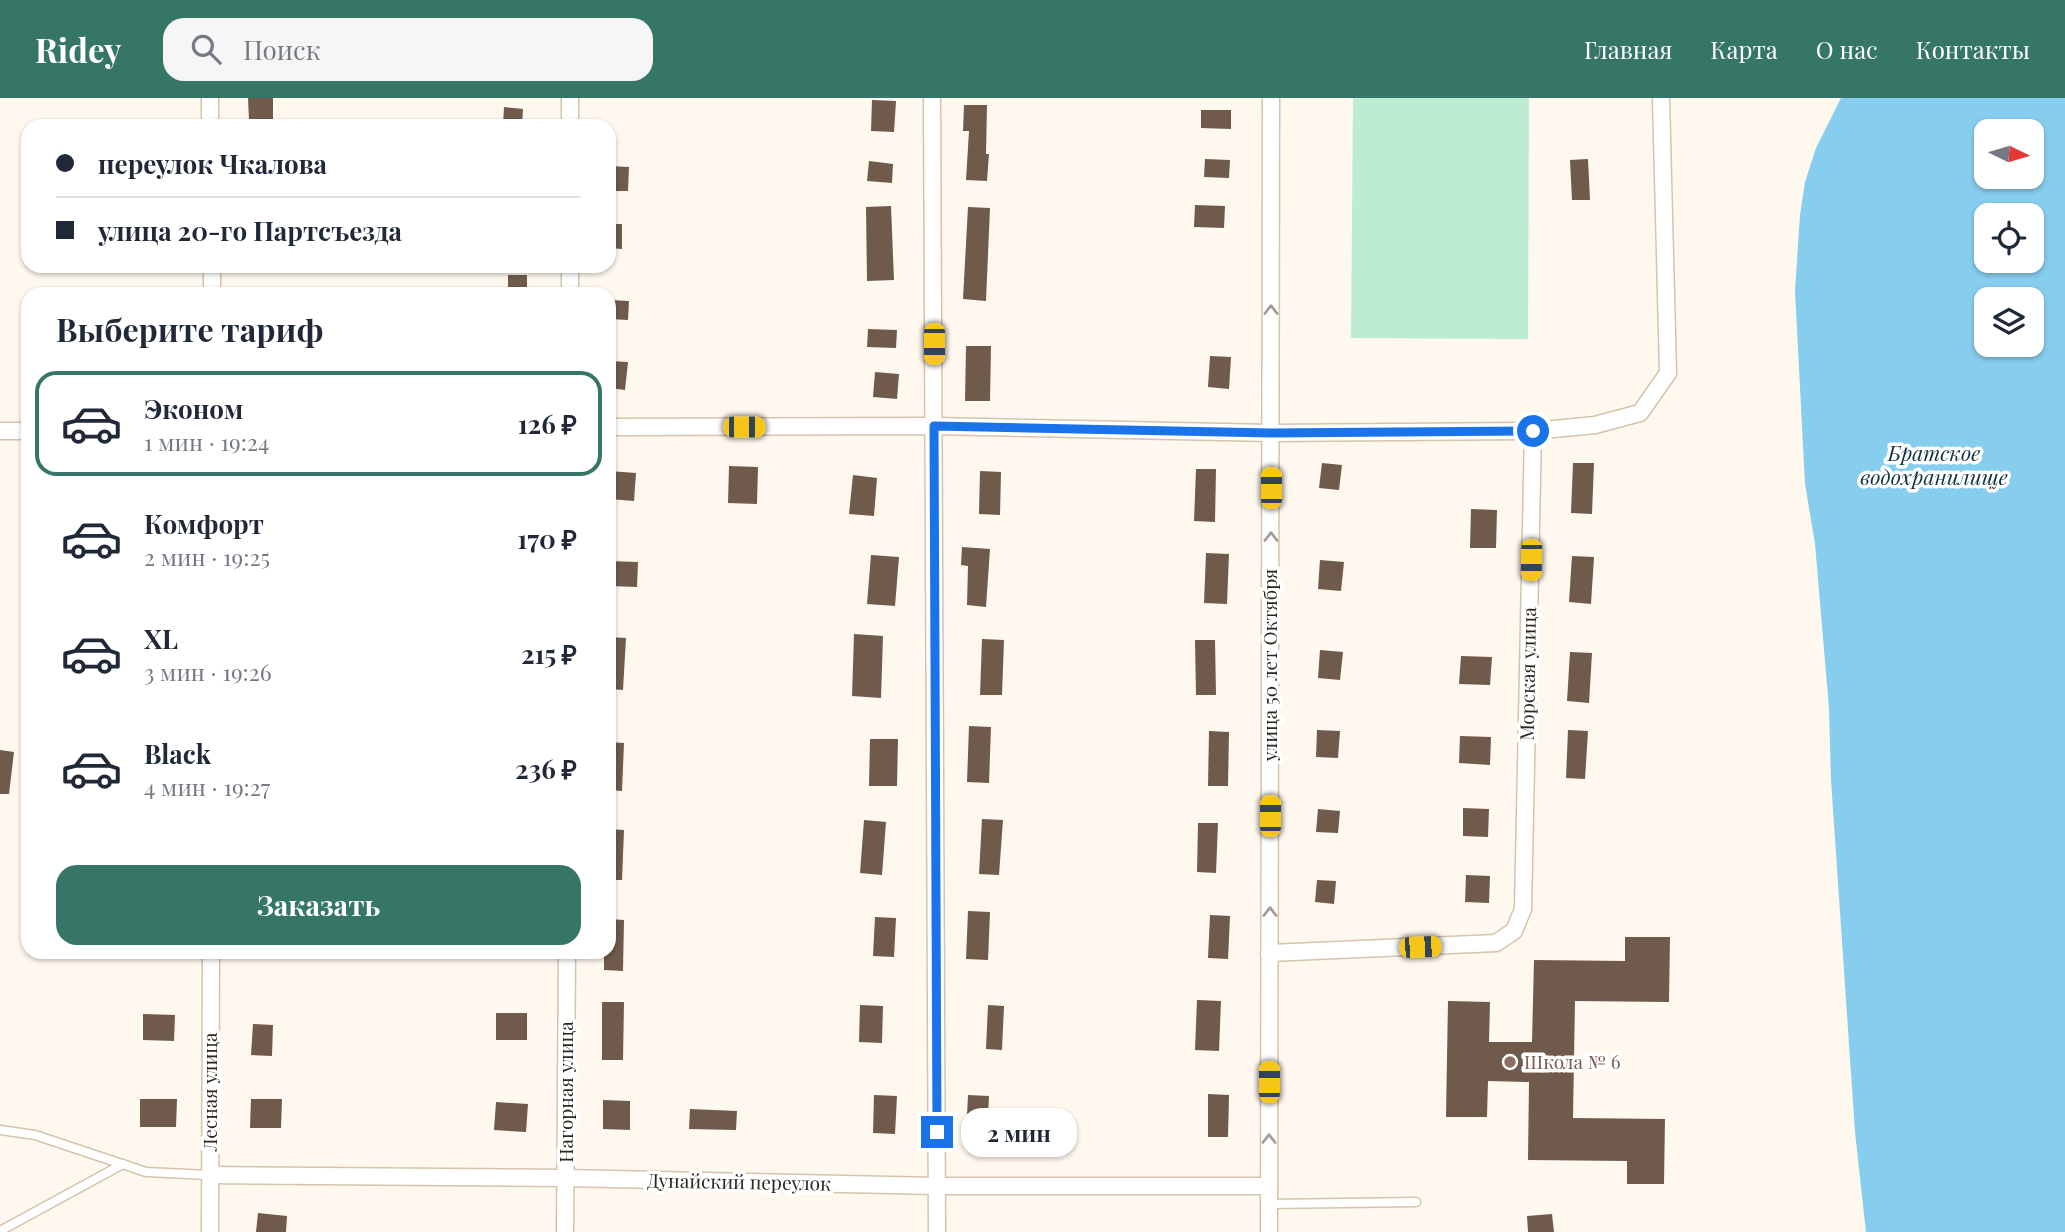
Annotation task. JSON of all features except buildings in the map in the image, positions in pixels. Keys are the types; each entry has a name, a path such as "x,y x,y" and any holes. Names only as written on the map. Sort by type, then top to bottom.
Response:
{"street":[{"path":"210,98 210,119"},
{"path":"570,98 570,119"},
{"path":"932,98 937,1232"},
{"name":"улица 50 лет Октября","path":"1269,1232 1271,98"},
{"path":"616,427 934,426 1271,433 1533,431 1595,425 1640,413 1668,373 1661,98"},
{"path":"0,431 21,431"},
{"name":"Морская улица","path":"1269,953 1496,943 1514,931 1523,909 1533,431"},
{"name":"Лесная улица","path":"210,1232 211,959"},
{"name":"Нагорная улица","path":"565,1232 567,959"},
{"name":"Дунайский переулок","path":"209,1175 565,1178 937,1186 1269,1186"}],"lane":[{"path":"0,1130 35,1135 146,1171 209,1175"},
{"path":"0,1231 123,1164"},
{"path":"1270,1204 1416,1202"}],"green space":[{"path":"1353,98 1529,98 1528,339 1351,338"}],"water":[{"name":"Братское водохранилище","path":"1841,98 2065,98 2065,1232 1866,1232 1855,1132 1831,780 1829,708 1815,544 1805,484 1795,291 1805,182 1816,148"}],"place":[{"name":"Школа № 6","path":"1510,1062"}],"route":[{"path":"937,1132 934,426 1271,433 1533,431"}]}
